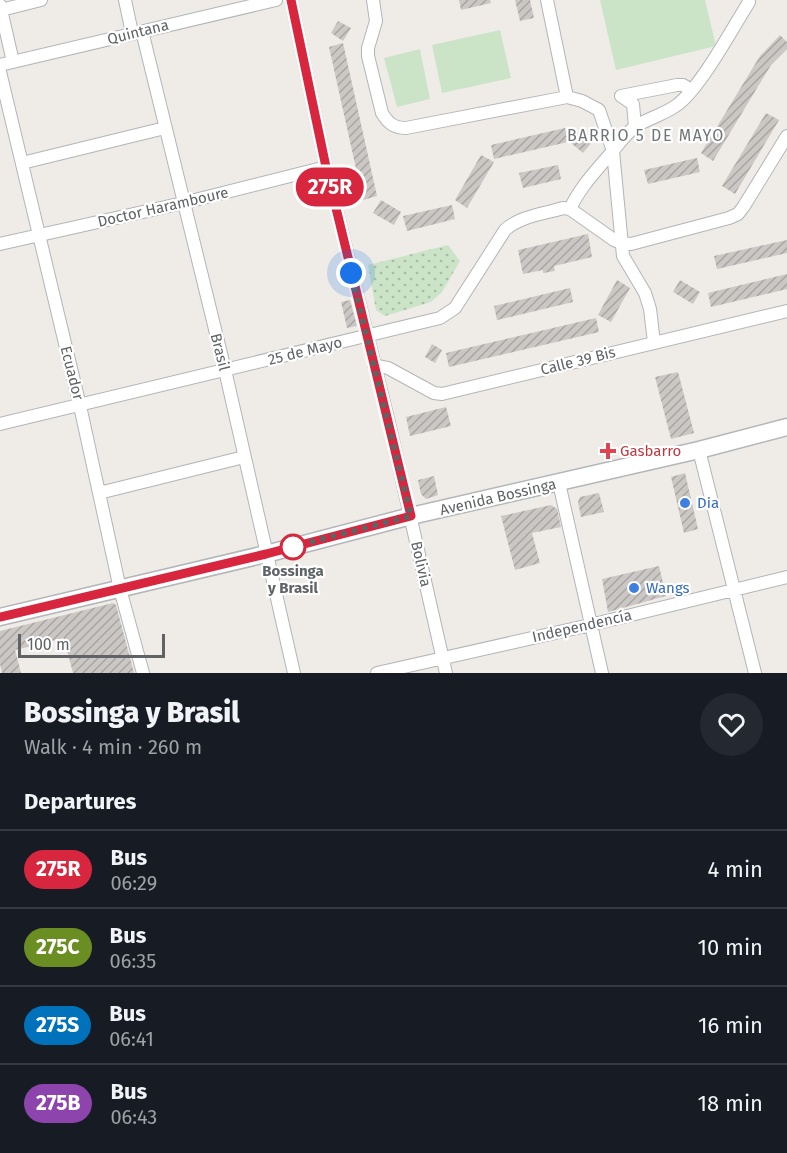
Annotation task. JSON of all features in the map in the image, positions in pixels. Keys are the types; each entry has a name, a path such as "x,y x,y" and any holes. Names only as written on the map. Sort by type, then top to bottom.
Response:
{"main road":[{"name":"Avenida Bossinga","path":"0,617 787,427"}],"street":[{"path":"6,64 1,8 41,0"},
{"name":"Brasil","path":"125,0 137,32 165,128 225,370 294,673"},
{"name":"Quintana","path":"6,64 137,32 237,4 276,0"},
{"name":"Bolivia","path":"291,0 326,167 411,516 446,673"},
{"path":"373,0 376,21 368,56 382,113 386,120 397,128 567,97 582,101 599,110 613,151 623,256 645,292 650,309 654,342"},
{"path":"547,0 567,97"},
{"path":"748,2 691,90 678,104 635,127 624,137 587,181 570,209 621,243 631,244 729,218 738,214 744,206 787,136"},
{"name":"Ecuador","path":"0,72 80,406 120,589 142,673"},
{"path":"635,127 633,104 621,96 677,85 683,85 691,90"},
{"path":"21,163 165,128"},
{"name":"Doctor Haramboure","path":"0,244 183,203 326,167"},
{"name":"25 de Mayo","path":"0,424 440,318 455,308 505,230 512,223 563,208 570,209"},
{"name":"Calle 39 Bis","path":"375,365 388,368 434,393 442,394 787,311"},
{"path":"699,450 755,673"},
{"path":"99,493 244,457"},
{"path":"559,483 602,673"},
{"name":"Independencía","path":"376,673 590,625 787,577"}],"green space":[{"path":"600,0 705,0 716,46 616,70"},
{"path":"500,30 511,78 442,93 432,45"},
{"path":"420,49 430,99 397,107 384,58"},
{"path":"448,245 460,261 442,292 431,302 385,316 376,310 368,265"}],"building":[{"path":"459,0 490,0 491,3 461,10"},
{"path":"515,0 530,0 534,18 520,21"},
{"path":"338,21 351,28 343,41 331,33"},
{"path":"780,35 787,42 787,49 771,65 713,161 701,153 760,56"},
{"path":"343,43 377,196 363,200 329,47"},
{"path":"766,113 779,120 735,194 722,186"},
{"path":"565,128 568,142 494,159 491,145"},
{"path":"579,132 592,142 583,153 571,143"},
{"path":"481,155 494,162 467,208 455,200"},
{"path":"697,158 700,172 648,184 644,170"},
{"path":"558,165 561,179 523,188 519,173"},
{"path":"381,200 401,212 394,225 373,213"},
{"path":"452,205 455,219 407,231 403,216"},
{"path":"588,234 592,257 554,266 555,271 543,273 543,270 523,274 518,250"},
{"path":"787,240 787,253 717,269 714,256"},
{"path":"787,274 787,289 711,307 708,293"},
{"path":"617,280 630,288 611,322 598,315"},
{"path":"680,280 700,292 693,304 673,292"},
{"path":"570,288 573,302 497,320 494,306"},
{"path":"350,300 357,326 347,328 341,302"},
{"path":"596,318 599,332 449,367 446,353"},
{"path":"432,344 442,350 435,363 425,357"},
{"path":"678,372 694,433 671,439 655,377"},
{"path":"446,407 451,426 410,436 406,417"},
{"name":"Dia","path":"685,473 698,529 684,533 671,477"},
{"path":"434,476 438,495 426,499 421,494 418,480"},
{"path":"599,493 604,512 581,517 578,502 580,497"},
{"path":"551,505 557,509 561,527 532,533 540,563 515,570 501,516"},
{"name":"Wangs","path":"659,566 666,596 608,612 602,579"},
{"path":"113,603 116,605 134,673 73,673 64,638 15,650 21,673 2,673 0,631"}],"bus line":[{"name":"275R","path":"0,617 266,554 411,516 326,167 291,0"}],"place":[{"name":"Gasbarro","path":"608,451"},
{"name":"Dia","path":"685,503"},
{"name":"Bossinga y Brasil","path":"293,547"},
{"name":"Wangs","path":"634,588"}],"district":[{"name":"BARRIO 5 DE MAYO","path":"646,135"}],"route":[{"path":"293,547 287,548 411,516 351,273"}]}
